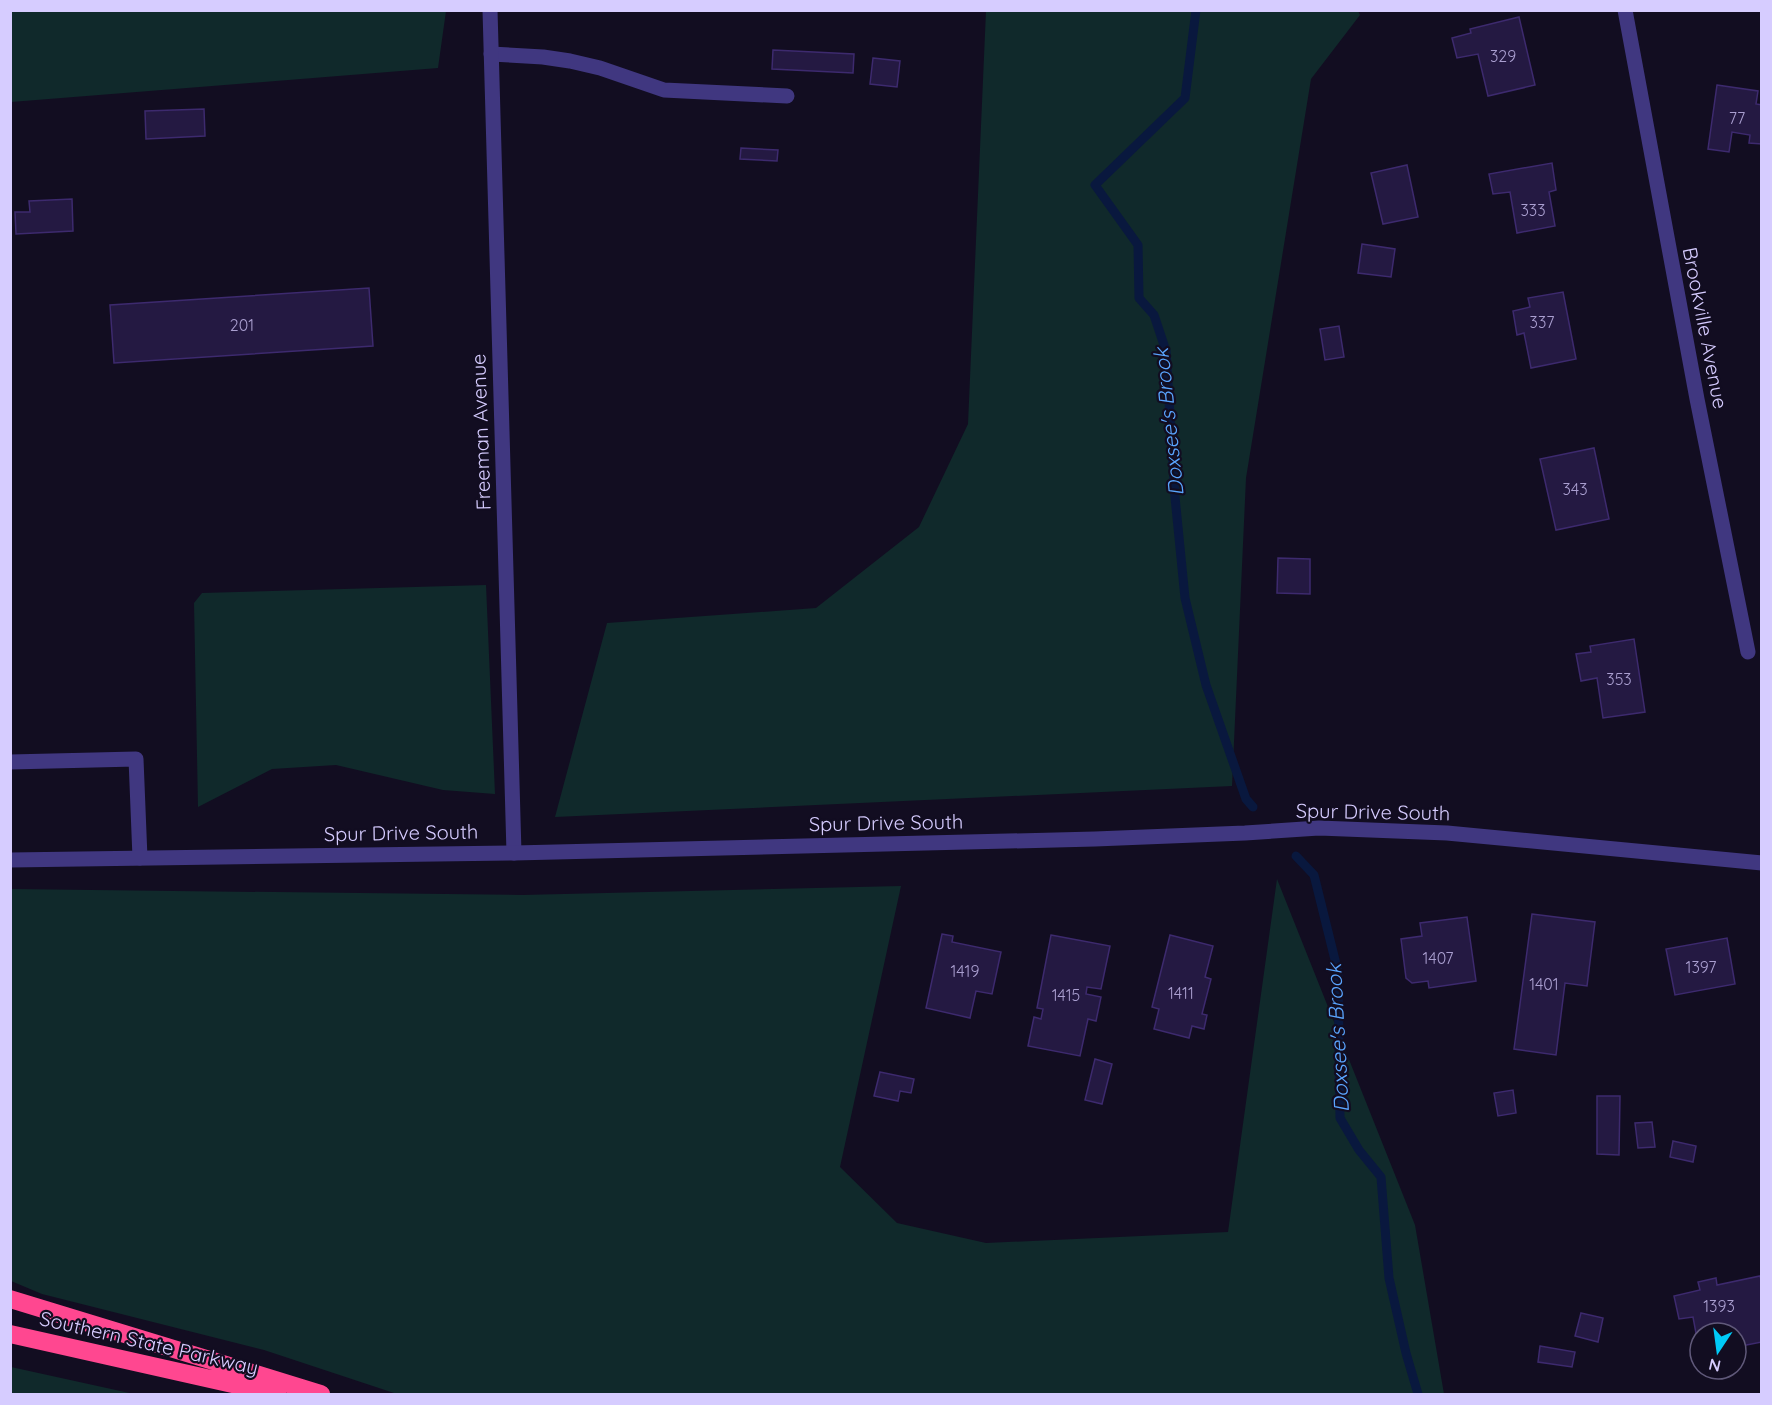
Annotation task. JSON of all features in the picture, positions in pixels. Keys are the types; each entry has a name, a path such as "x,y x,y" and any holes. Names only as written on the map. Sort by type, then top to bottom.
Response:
{"highway":[{"path":"10,1299 321,1395"},
{"name":"Southern State Parkway","path":"10,1334 277,1395"}],"street":[{"name":"Freeman Avenue","path":"490,10 514,853"},
{"name":"Brookville Avenue","path":"1625,10 1697,399 1748,652"},
{"path":"491,54 570,61 600,68 664,90 787,96"},
{"path":"10,762 136,759 140,858"},
{"name":"Spur Drive South","path":"10,860 514,853 1095,839 1320,828 1447,834 1761,863"}],"green space":[{"path":"11,10 446,11 438,68 11,102"},
{"path":"986,11 1358,11 1360,15 1311,79 1246,478 1232,786 555,817 607,623 816,608 919,527 968,424"},
{"path":"486,585 495,794 443,790 336,765 272,769 198,807 194,603 202,593"},
{"path":"1277,879 1415,1225 1444,1394 397,1394 264,1350 42,1294 11,1281 11,889 522,895 901,886 840,1167 897,1223 986,1243 1228,1232"},
{"path":"11,1367 134,1394 11,1394"}],"building":[{"path":"1519,17 1535,85 1488,96 1478,54 1457,58 1452,38 1471,33 1470,29"},
{"path":"773,50 854,54 853,73 772,69"},
{"path":"873,58 900,61 897,87 870,84"},
{"path":"1717,85 1758,91 1756,104 1762,105 1762,144 1749,143 1750,135 1732,132 1729,152 1708,149"},
{"path":"204,109 205,136 146,139 145,111"},
{"path":"741,148 778,150 777,161 740,159"},
{"path":"1552,163 1556,190 1549,192 1555,226 1517,233 1510,192 1493,194 1489,174"},
{"path":"1407,165 1418,217 1383,224 1371,173"},
{"path":"72,199 73,231 16,234 15,212 30,212 29,201"},
{"path":"1362,244 1395,249 1391,277 1358,273"},
{"path":"369,288 373,346 114,363 110,305"},
{"path":"1563,292 1576,359 1531,368 1524,333 1517,335 1513,311 1530,307 1528,298"},
{"path":"1339,326 1344,357 1325,360 1320,329"},
{"path":"1594,448 1609,519 1556,530 1540,459"},
{"path":"1278,558 1310,559 1310,594 1277,593"},
{"path":"1634,639 1645,712 1603,718 1597,678 1581,681 1576,654 1591,652 1590,646"},
{"path":"1532,914 1595,922 1587,986 1565,983 1556,1055 1514,1049"},
{"path":"1467,917 1476,981 1429,988 1428,981 1412,983 1406,978 1401,939 1422,936 1420,923"},
{"path":"942,934 953,936 952,942 1001,952 992,994 976,991 970,1018 926,1008"},
{"path":"1051,935 1110,946 1101,989 1087,987 1086,994 1101,997 1096,1021 1088,1019 1080,1056 1028,1046 1034,1017 1041,1019 1043,1009 1037,1008"},
{"path":"1170,935 1213,946 1205,977 1211,979 1202,1014 1207,1015 1204,1029 1192,1026 1189,1038 1154,1029 1159,1009 1152,1007"},
{"path":"1727,938 1735,984 1675,995 1666,949"},
{"path":"1095,1059 1112,1064 1102,1104 1085,1100"},
{"path":"880,1072 914,1079 911,1093 900,1091 898,1101 874,1096"},
{"path":"1513,1090 1516,1113 1498,1116 1494,1093"},
{"path":"1597,1096 1620,1096 1619,1155 1597,1154"},
{"path":"1652,1122 1655,1147 1638,1148 1635,1123"},
{"path":"1673,1141 1696,1146 1693,1162 1670,1157"},
{"path":"1760,1276 1762,1342 1748,1345 1748,1321 1694,1321 1693,1317 1679,1319 1674,1296 1700,1290 1698,1282 1716,1278 1717,1285"},
{"path":"1581,1313 1603,1318 1598,1342 1575,1336"},
{"path":"1540,1346 1575,1352 1572,1367 1538,1362"}],"waterway":[{"name":"Doxsee's Brook","path":"1196,10 1185,98 1095,185 1138,245 1139,298 1154,315 1166,351 1175,497 1185,598 1206,685 1246,799 1253,807"},
{"name":"Doxsee's Brook","path":"1296,856 1314,875 1338,972 1340,1118 1359,1150 1381,1177 1389,1278 1418,1394"}]}
